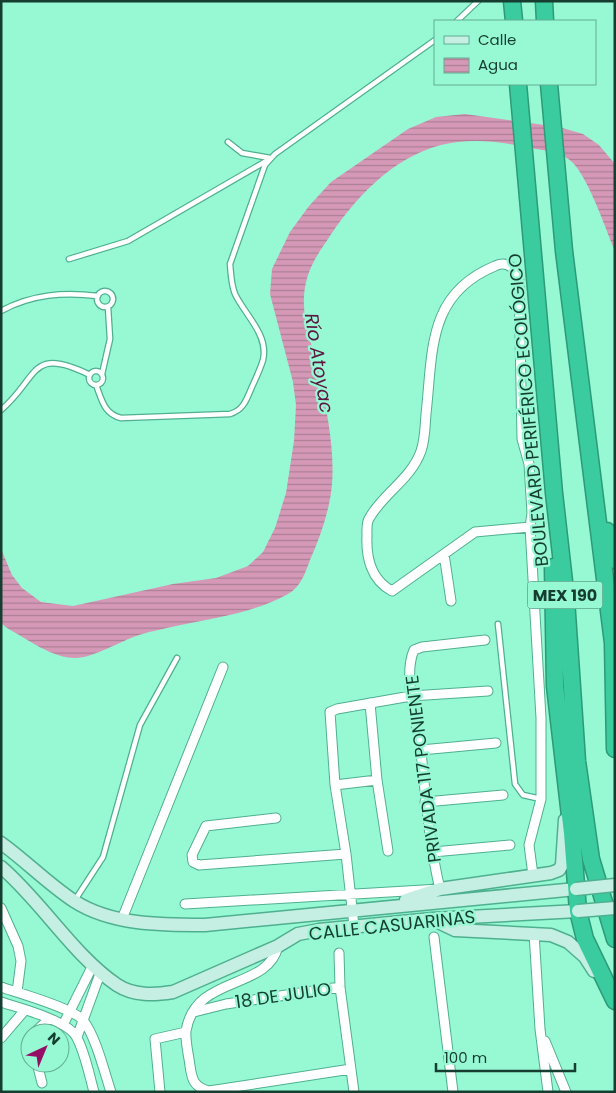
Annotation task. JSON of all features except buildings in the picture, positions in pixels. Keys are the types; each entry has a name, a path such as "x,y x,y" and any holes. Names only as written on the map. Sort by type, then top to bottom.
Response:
{"highway":[{"path":"512,1 514,20"},
{"path":"544,1 545,20"},
{"name":"BOULEVARD PERIFÉRICO ECOLÓGICO","path":"518,85 554,493 566,599 577,760 591,859 615,939"},
{"name":"MEX 190","path":"548,85 564,251 586,414 592,484 613,644 615,749"},
{"path":"592,484 615,560"},
{"path":"554,493 552,537 555,686 578,911 585,939 615,1001"}],"main road":[{"path":"387,907 440,889 551,873 559,870 562,865 567,795"},
{"path":"1,843 74,901 107,915 152,924 205,925 615,885"},
{"path":"1,852 6,851 17,855"},
{"name":"CALLE CASUARINAS","path":"1,867 97,968 118,985 136,992 154,995 173,992 199,981 278,946 298,934 354,926 615,908"},
{"path":"434,920 455,930 534,933 568,942 584,957 615,1001"}],"street":[{"path":"530,526 475,532 392,591 386,588 368,563 366,555 367,524 369,518 408,474 421,450 434,338 442,315 453,293 464,282 475,274 498,264 509,265 516,272 519,281 522,439 529,464 532,513 530,526 540,718 541,799 537,821 529,837 532,876"},
{"path":"444,554 451,601"},
{"name":"PRIVADA 117 PONIENTE","path":"440,889 432,852 420,750 411,696 411,657 414,650 485,640"},
{"path":"122,919 223,668"},
{"path":"354,926 346,854 335,785 330,712 337,708 411,696 488,691"},
{"path":"370,703 377,780 388,851"},
{"path":"420,750 496,744"},
{"path":"335,785 377,780"},
{"path":"425,802 504,795"},
{"path":"276,818 206,826 192,855 193,862 199,865 346,854"},
{"path":"432,852 510,845"},
{"path":"185,904 440,889"},
{"path":"1,908 18,946 21,961 17,992"},
{"path":"534,933 540,1030 548,1092"},
{"path":"434,937 453,1092"},
{"path":"278,946 277,952 267,966 208,995 194,1012 186,1032 192,1080 198,1088 209,1091 351,1069"},
{"path":"339,953 340,987 354,1092"},
{"path":"64,1023 97,968"},
{"path":"77,1037 97,968"},
{"path":"1,987 71,1012 83,1020 89,1031 111,1092"},
{"name":"18 DE JULIO","path":"194,1012 226,1004 340,987"},
{"path":"1,1002 57,1023"},
{"path":"1,1038 25,1010"},
{"path":"45,1023 48,1020"},
{"path":"540,1030 566,1092"},
{"path":"70,1031 77,1037 94,1092"},
{"path":"160,1092 155,1040 186,1032"},
{"path":"40,1073 42,1083"}],"lane":[{"path":"458,20 478,1"},
{"path":"68,259 128,241 270,158 434,41"},
{"path":"228,142 242,153 270,158"},
{"path":"90,375 90,380 96,385 105,409 112,416 121,418 230,414 239,411 245,403 263,359 263,345 259,333 235,294 231,280 230,264 261,176 270,158"},
{"path":"1,311 17,302 39,296 75,293 98,296 106,291 112,294 114,300 108,307 110,339 102,374 104,379 101,384 96,385"},
{"path":"98,296 99,304 108,307"},
{"path":"1,410 32,372 50,363 67,364 90,375"},
{"path":"90,375 98,371 102,374"},
{"path":"498,624 515,784 523,795 541,799"},
{"path":"74,901 103,857 140,725 177,658"}],"water":[{"path":"465,114 559,127 583,134 599,145 615,164 615,251 584,178 571,161 561,155 505,143 473,141 441,145 423,151 406,160 390,170 375,183 348,211 318,254 308,275 304,302 305,314 326,409 333,473 332,489 323,525 304,575 296,588 275,601 261,606 144,634 99,652 75,658 57,655 31,642 1,623 1,549 12,575 22,588 41,602 73,606 173,584 216,578 248,566 263,552 275,528 286,493 294,441 296,405 293,382 270,294 272,269 290,232 309,206 331,182 408,129 436,117"}],"water label":[{"name":"Río Atoyac","path":"319,363"}]}
